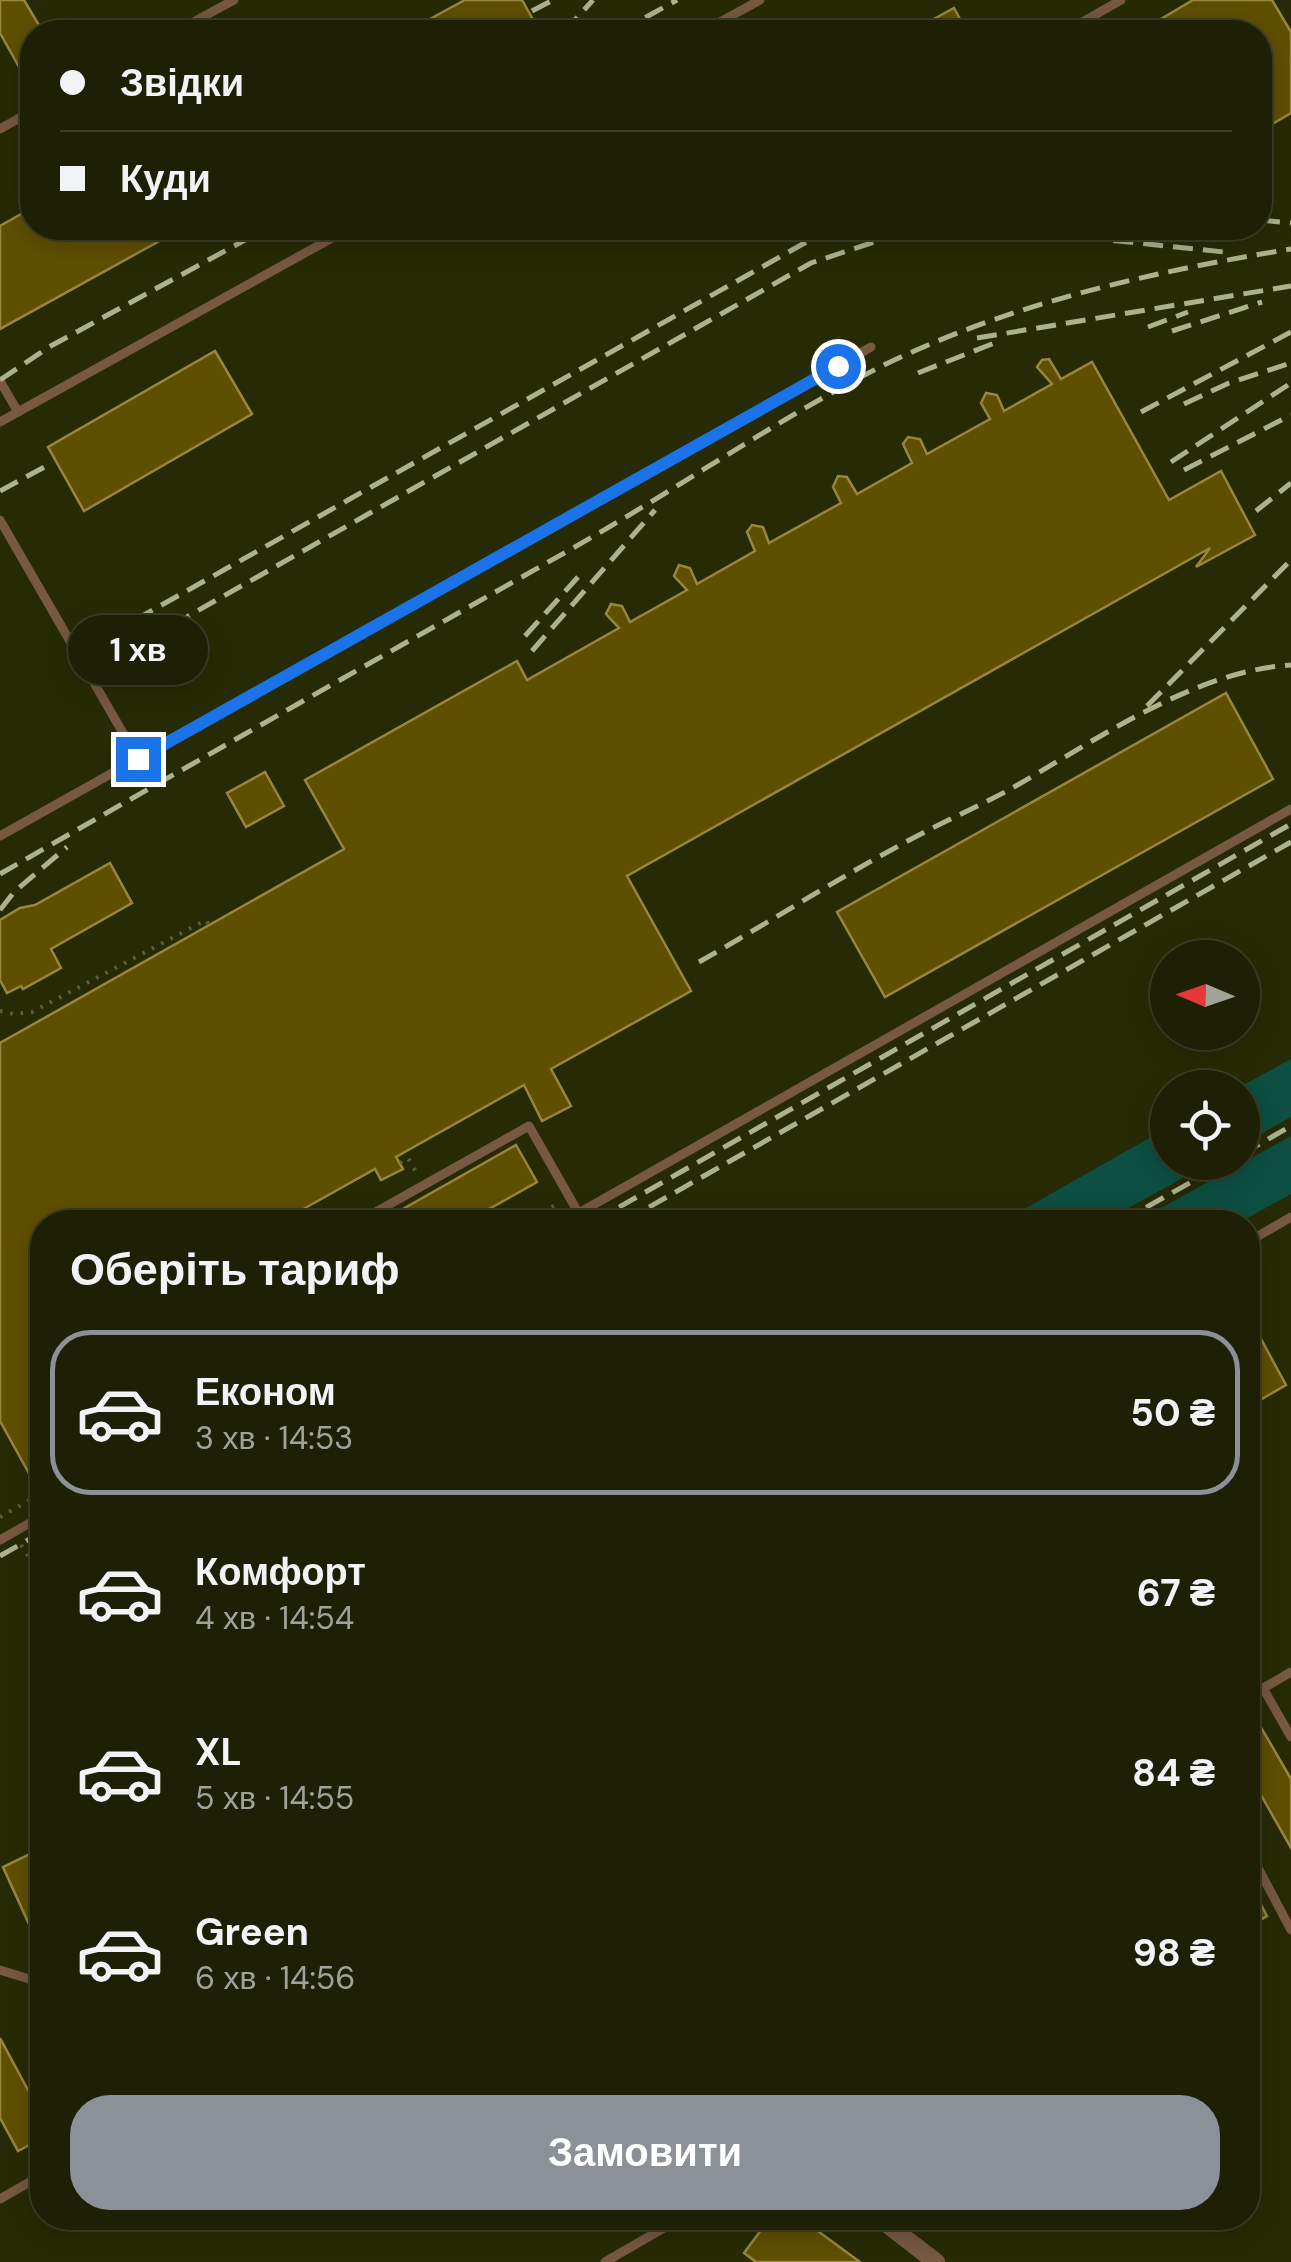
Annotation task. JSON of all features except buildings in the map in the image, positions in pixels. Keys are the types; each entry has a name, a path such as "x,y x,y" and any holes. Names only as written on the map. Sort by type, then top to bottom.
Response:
{"street":[{"path":"895,2230 936,2262"}],"lane":[{"path":"197,20 234,0"},
{"path":"724,20 760,0"},
{"path":"1086,20 1121,0"},
{"path":"0,422 328,240"},
{"path":"0,836 871,347"},
{"path":"0,381 18,412"},
{"path":"0,520 138,759"},
{"path":"585,1210 1291,809"},
{"path":"379,1210 529,1126 576,1210"},
{"path":"1260,1235 1291,1217"},
{"path":"0,1540 30,1523"},
{"path":"1260,1690 1291,1672"},
{"path":"1263,1688 1291,1737"},
{"path":"1260,1872 1291,1930"},
{"path":"0,1970 30,1979"},
{"path":"0,2199 30,2183"},
{"path":"605,2262 660,2230"}],"path":[{"path":"0,1011 32,1012 206,920 209,925"},
{"path":"400,1163 408,1158 424,1185"},
{"path":"546,1210 569,1197"},
{"path":"0,1517 30,1500"}],"water":[{"path":"1291,1059 1291,1117 1260,1134 1260,1076"},
{"path":"1291,1136 1291,1194 1260,1210 1158,1210 1212,1180 1260,1180 1260,1153"},
{"path":"1150,1138 1150,1180 1179,1180 1125,1210 1027,1210"}],"railway":[{"path":"532,11 553,0"},
{"path":"575,20 593,0"},
{"path":"641,20 677,0"},
{"path":"1272,221 1291,223"},
{"path":"0,380 49,347 245,240"},
{"path":"135,620 810,240"},
{"path":"146,640 811,263 880,240"},
{"path":"1109,240 1224,252"},
{"path":"0,874 566,552 878,368 977,326 1080,293 1185,268 1291,249"},
{"path":"977,338 1291,286"},
{"path":"1172,331 1262,302"},
{"path":"1148,327 1188,312"},
{"path":"1141,412 1291,332"},
{"path":"918,373 997,342"},
{"path":"1184,404 1229,383 1291,363"},
{"path":"1171,462 1291,383"},
{"path":"1184,470 1291,415"},
{"path":"0,491 48,465"},
{"path":"1256,511 1291,483"},
{"path":"532,651 655,510"},
{"path":"1147,706 1291,560"},
{"path":"525,636 578,577"},
{"path":"699,962 878,857 1007,791 1144,712 1217,680 1291,665"},
{"path":"614,1210 1291,824"},
{"path":"644,1210 1291,842"},
{"path":"0,910 14,892 67,847"},
{"path":"1260,1144 1291,1126"},
{"path":"1141,1210 1195,1180"},
{"path":"0,1556 30,1539"}],"route":[{"path":"138,759 838,366"}]}
